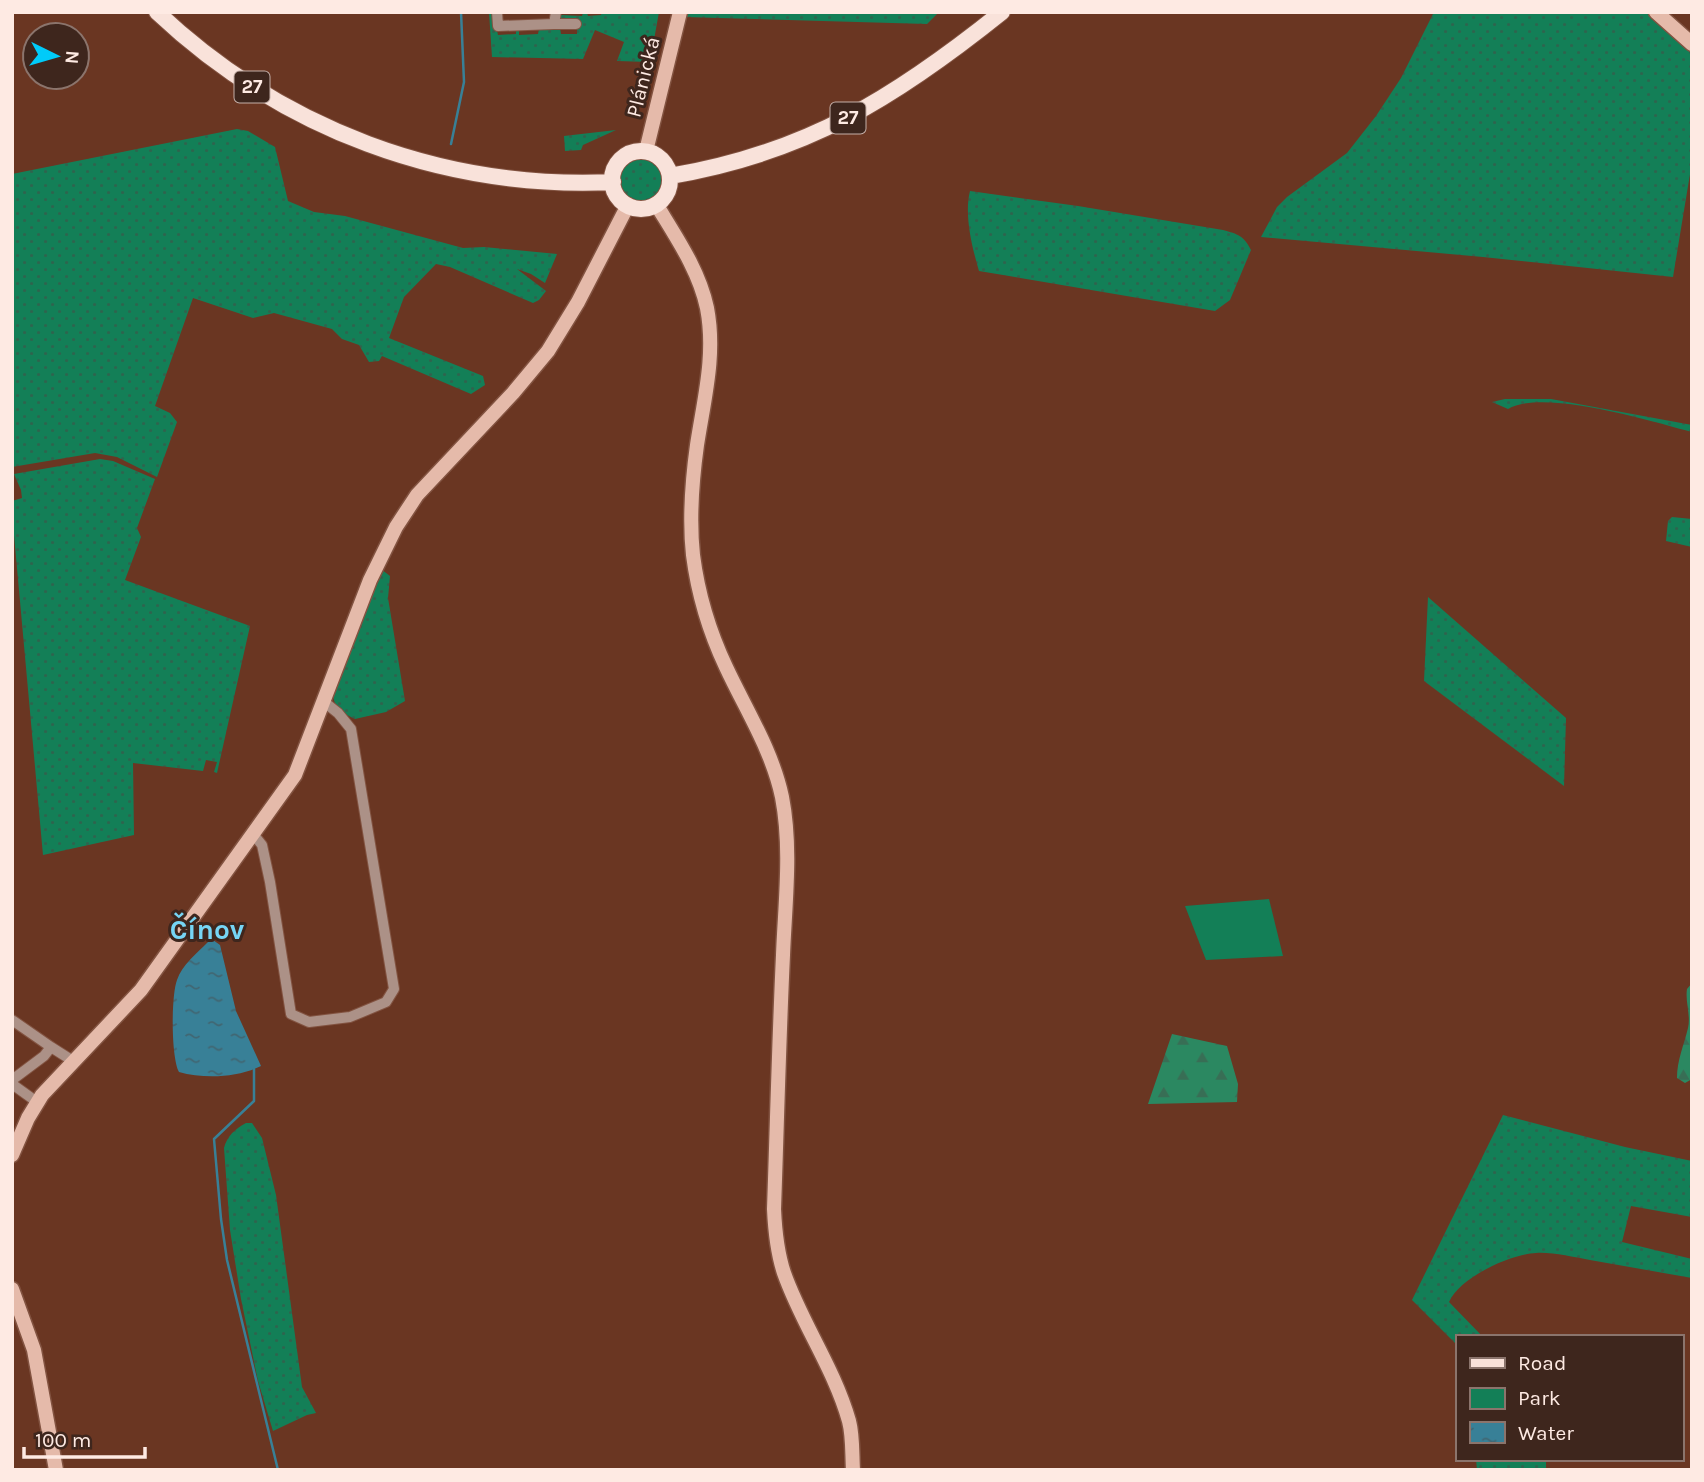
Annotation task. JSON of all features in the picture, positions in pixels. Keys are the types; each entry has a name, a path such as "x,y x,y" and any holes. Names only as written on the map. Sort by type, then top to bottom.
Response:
{"main road":[{"name":"27","path":"157,12 206,55 255,89 309,120 368,145 431,165 483,175 547,182 613,182"},
{"name":"Plánická","path":"646,151 680,12"},
{"name":"27","path":"670,176 762,154 851,117 917,77 1002,12"},
{"path":"1656,12 1692,44"},
{"path":"646,151 662,159 670,176 668,191 656,204 644,208 628,205 618,195 613,182 615,170 623,157 646,151"},
{"path":"656,204 688,258 702,290 709,320 710,352 692,486 693,553 701,597 713,636 773,766 787,835 774,1209 776,1244 797,1306 834,1377 850,1424 853,1470"},
{"path":"12,1155 37,1102 141,990 295,775 370,580 396,527 417,495 522,383 548,351 578,302 628,205"},
{"path":"12,1289 34,1350 57,1470"}],"street":[{"path":"497,12 498,26 576,23"},
{"path":"554,24 556,12"},
{"path":"254,835 262,845 271,882 291,1014 309,1022 337,1020 386,1002 394,989 351,729 338,713 323,701"},
{"path":"12,1020 73,1061"},
{"path":"37,1102 12,1082 51,1047"}],"green space":[{"path":"489,12 493,12 498,35 516,34 516,28 519,28 519,35 538,34 539,29 560,28 561,34 577,34 577,28 560,20 560,15 659,12 650,62 617,61 624,42 595,30 583,59 492,57"},
{"path":"685,12 939,12 927,24 684,17"},
{"path":"1434,12 1648,12 1692,50 1692,162 1673,277 1261,237 1277,207 1347,153 1376,116 1401,78"},
{"path":"237,129 248,131 275,147 288,201 314,212 345,216 463,248 484,247 557,254 545,283 517,269 546,291 533,303 450,267 436,264 404,297 389,338 483,376 485,385 471,394 382,356 379,361 369,362 359,345 342,339 332,329 274,313 253,318 193,298 155,406 170,413 177,422 157,477 117,457 95,453 12,467 12,174"},
{"path":"616,130 583,145 581,150 565,151 564,136"},
{"path":"641,157 657,163 663,179 657,195 641,201 625,195 619,179 625,163"},
{"path":"970,191 1223,230 1240,236 1251,250 1230,300 1215,311 979,271 968,221"},
{"path":"1505,399 1551,399 1692,425 1692,432 1598,408 1546,402 1508,409 1492,402"},
{"path":"100,459 113,461 155,479 137,528 141,537 125,580 250,626 217,773 214,772 217,762 206,760 203,771 133,763 134,835 43,855 12,513 12,501 22,498 14,474"},
{"path":"1672,517 1692,519 1692,547 1666,541 1668,521"},
{"path":"381,569 390,576 388,598 405,701 386,712 355,719 337,707 333,694"},
{"path":"1428,597 1566,718 1564,786 1424,681"},
{"path":"1269,899 1283,956 1206,960 1185,906"},
{"path":"1692,983 1692,1079 1685,1083 1677,1078 1677,1071 1689,1023 1687,989"},
{"path":"1172,1034 1227,1046 1238,1084 1237,1102 1148,1104"},
{"path":"1503,1115 1625,1147 1692,1161 1692,1217 1631,1206 1622,1242 1692,1259 1692,1278 1556,1254 1525,1254 1486,1269 1463,1284 1455,1293 1449,1302 1481,1335 1456,1335 1456,1344 1412,1300"},
{"path":"246,1123 252,1123 262,1138 276,1195 302,1387 316,1413 273,1431 258,1381 230,1230 224,1148 232,1133"},
{"path":"1476,1461 1546,1461 1546,1470 1477,1470"}],"water":[{"path":"213,940 220,945 236,1011 261,1066 231,1075 199,1076 179,1072 176,1064 173,1041 175,988 182,969"}],"waterway":[{"path":"451,144 464,82 461,12"},
{"path":"254,1069 254,1101 214,1139 227,1260 278,1470"}],"district":[{"name":"Čínov","path":"207,929"}]}
